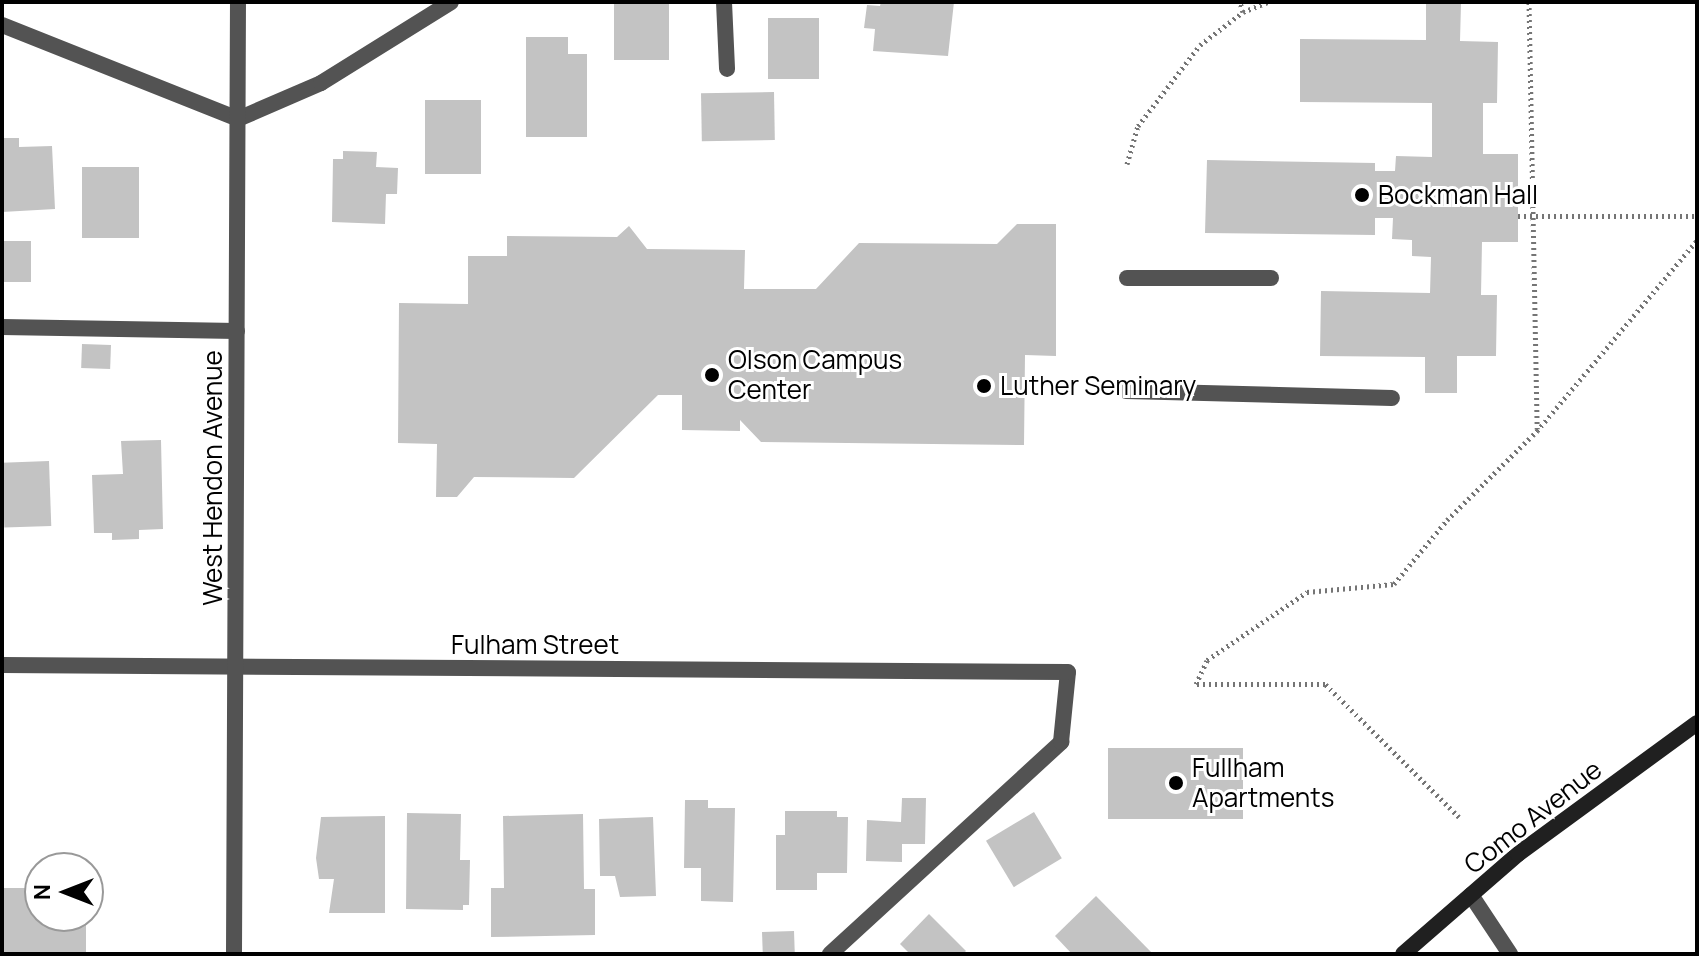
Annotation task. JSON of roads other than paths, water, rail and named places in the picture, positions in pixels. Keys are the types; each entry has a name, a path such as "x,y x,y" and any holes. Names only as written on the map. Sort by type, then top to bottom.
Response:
{"main road":[{"name":"Como Avenue","path":"1403,954 1518,854 1697,723"}],"street":[{"name":"West Hendon Avenue","path":"234,954 238,2"},
{"path":"2,25 238,119 321,83 451,2"},
{"path":"724,2 727,69"},
{"path":"1127,278 1271,278"},
{"path":"2,327 237,331"},
{"path":"1126,391 1392,398"},
{"name":"Fulham Street","path":"2,665 1068,672 1061,742 830,954"},
{"path":"1471,895 1510,954"}],"place":[{"name":"Bockman Hall","path":"1362,195"},
{"name":"Olson Campus Center","path":"712,375"},
{"name":"Luther Seminary","path":"984,386"},
{"name":"Fullham Apartments","path":"1176,783"}]}
